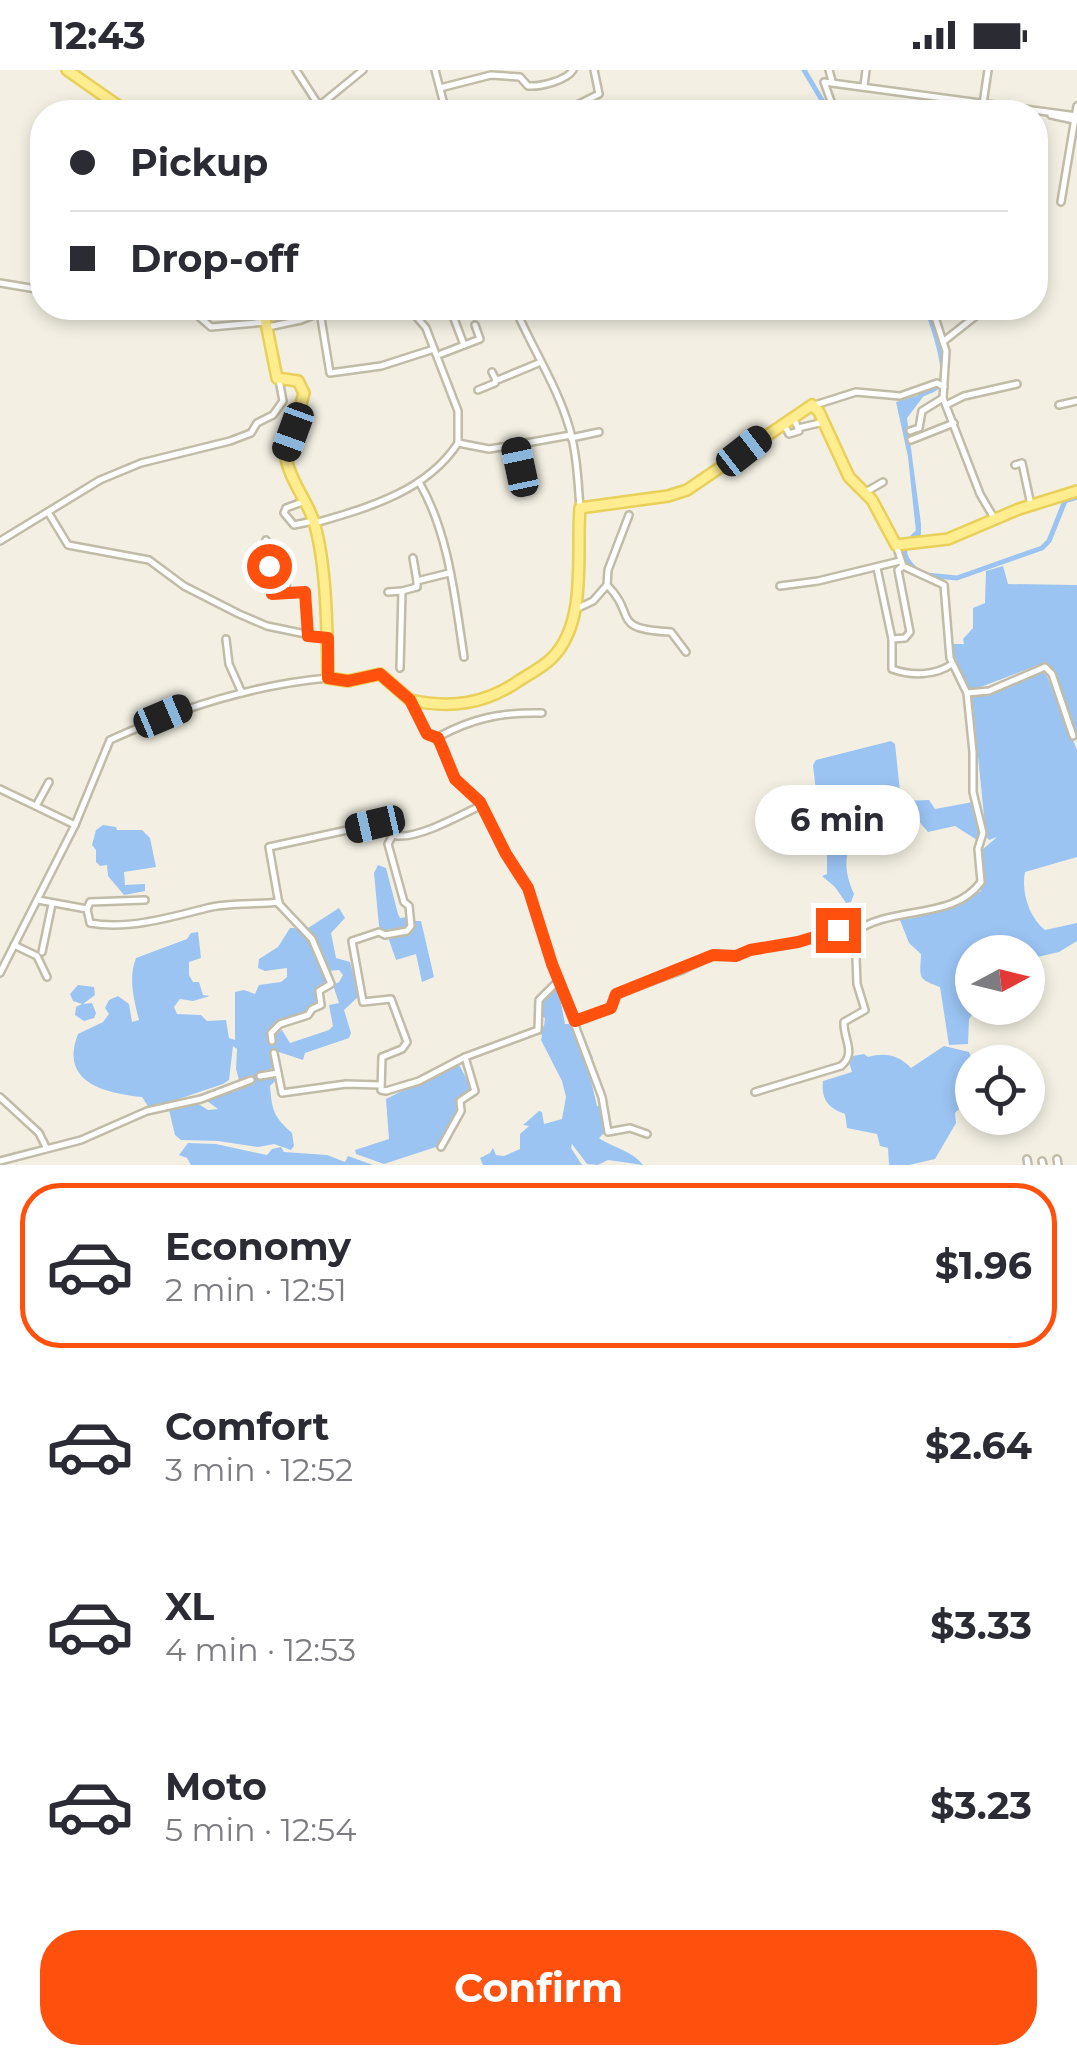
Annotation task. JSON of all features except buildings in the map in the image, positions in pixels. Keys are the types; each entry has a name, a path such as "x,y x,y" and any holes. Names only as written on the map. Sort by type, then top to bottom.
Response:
{"main road":[{"path":"67,70 110,100"},
{"path":"265,320 280,380 298,382 304,392 286,458 314,522 328,640 328,678 348,681 380,674 410,700 452,704 498,696 552,658 563,642 573,610 580,508 687,490 793,416 815,405 850,477 876,506 901,545 948,539 994,518 1077,491"}],"street":[{"path":"296,70 315,100"},
{"path":"331,100 363,70"},
{"path":"435,70 443,100"},
{"path":"440,88 492,75 520,74 528,86 535,86 568,77 573,70"},
{"path":"587,100 599,94 594,70"},
{"path":"829,70 832,82"},
{"path":"864,86 866,70"},
{"path":"984,100 988,70"},
{"path":"830,100 823,84 832,82 957,100"},
{"path":"1060,202 1077,106"},
{"path":"1048,114 1076,118"},
{"path":"0,283 30,288"},
{"path":"203,320 211,327 266,325 287,320"},
{"path":"321,320 330,372 381,366 434,349"},
{"path":"305,501 286,508 284,513 294,524 373,506 402,493 447,460 458,443 458,411 426,328 419,320"},
{"path":"455,320 464,344"},
{"path":"520,320 560,400 571,437 580,508"},
{"path":"936,320 944,340 944,401 980,494 994,518"},
{"path":"944,340 970,320"},
{"path":"441,354 480,339 475,324"},
{"path":"478,390 495,384 494,376 541,362"},
{"path":"0,540 100,480 141,463 252,433 257,423 273,415 283,401 280,380"},
{"path":"910,431 920,428 922,411 944,401 1016,384"},
{"path":"815,405 868,391 900,396 941,385"},
{"path":"1059,405 1077,400"},
{"path":"784,424 788,434 799,431 793,416"},
{"path":"798,428 824,422"},
{"path":"911,440 954,423"},
{"path":"458,443 489,448 599,432"},
{"path":"515,445 520,467"},
{"path":"1016,464 1022,463 1031,505"},
{"path":"418,481 430,501 449,574 464,658"},
{"path":"864,493 883,482"},
{"path":"48,512 68,545 148,560 184,586 239,614 267,626 328,640"},
{"path":"573,610 593,600 606,585 629,515"},
{"path":"266,540 272,594 305,592 308,636"},
{"path":"892,640 906,638 910,632 898,570 901,545"},
{"path":"284,552 287,593"},
{"path":"388,592 417,587 413,558"},
{"path":"575,1021 611,1008 616,994 713,955 736,956 838,930 854,932 867,923 962,899 980,885 978,849 983,833 974,792 967,693 952,664 944,585 901,564 780,586"},
{"path":"878,568 892,640 892,668 899,672 935,672 952,664"},
{"path":"417,581 449,574"},
{"path":"606,585 614,592 624,618 632,626 670,632 686,652"},
{"path":"400,668 402,591"},
{"path":"226,638 228,664 242,694"},
{"path":"967,693 988,691 1044,666 1052,674 1074,736"},
{"path":"0,973 75,825 110,740 185,707 283,682 328,678"},
{"path":"410,700 425,732 438,738 455,779 482,805 528,888 602,1097 608,1132 630,1128 647,1134"},
{"path":"438,738 481,717 542,712"},
{"path":"36,806 49,782"},
{"path":"0,788 75,825"},
{"path":"272,1041 270,1033 280,1024 308,1015 312,1008 321,1005 319,991 331,984 312,939 279,902 269,848 375,824 393,834 410,834 448,822 482,805"},
{"path":"393,834 388,844 404,902 409,906 411,926 399,933 385,936 380,932 352,941 363,1002 391,999 408,1042 402,1049 382,1057 381,1090 399,1088 465,1056 538,1030 539,1000 558,981"},
{"path":"38,900 87,910"},
{"path":"145,900 90,902 90,922 164,919 208,908 279,902"},
{"path":"42,952 52,904"},
{"path":"755,1092 842,1066 848,1059 844,1022 865,1010 857,984 854,932"},
{"path":"14,945 37,956 47,977"},
{"path":"274,1053 282,1094 346,1084 380,1085"},
{"path":"441,1147 460,1112 460,1102 475,1091 465,1056"},
{"path":"260,1076 278,1073"},
{"path":"0,1160 81,1140 148,1111 202,1099 251,1080"},
{"path":"0,1097 39,1133 46,1147"}],"water":[{"path":"926,393 907,418 921,524 921,539 917,541 908,457 896,402"},
{"path":"1003,566 1008,584 1077,585 1077,736 1055,675 1046,662 969,690 952,657 950,644 964,644 963,639 973,628 973,608 985,603 986,571"},
{"path":"1040,669 1047,676 1077,750 1077,857 1025,872 1024,888 1039,925 1045,930 1077,923 1077,941 1045,955 1045,935 955,935 955,1025 969,1025 968,1044 949,1045 940,987 922,976 921,954 909,943 900,920 942,910 981,891 982,850 997,837 989,840 986,836 972,696 998,690"},
{"path":"891,741 895,744 901,801 929,800 935,809 973,802 981,837 977,840 955,826 928,832 915,817 881,821 868,827 850,847 848,876 854,894 851,902 846,903 822,876 827,874 827,841 832,840 832,820 819,818 813,765 816,760"},
{"path":"103,825 117,830 142,830 150,838 156,867 124,872 125,885 145,884 145,891 124,895 108,876 107,865 96,862 92,845 96,830"},
{"path":"378,865 386,868 400,918 407,917 406,926 397,931 383,932 379,926 374,873"},
{"path":"339,908 345,918 331,933 336,958 350,962 359,996 344,1010 349,1038 305,1053 303,1060 273,1050 274,1067 257,1077 275,1075 277,1079 270,1086 272,1102 278,1118 292,1133 291,1150 274,1144 258,1147 181,1140 175,1135 169,1110 195,1102 208,1110 218,1109 207,1101 251,1082 253,1075 239,1080 237,1049 233,1046 229,1080 155,1107 148,1106 142,1097 100,1088 80,1074 74,1050 78,1034 103,1022 109,1014 105,1008 109,1000 118,996 129,1004 132,1022 139,1020 132,981 136,958 187,939 191,933 198,932 201,958 189,962 189,975 193,982 199,982 203,995 210,996 193,1001 180,999 174,1007 177,1014 201,1015 207,1021 226,1020 229,1038 235,1040 235,992 255,994 259,985 281,982 287,977 287,968 258,968 259,959 278,947 290,928 295,928 310,940 328,983 316,991 319,1003 271,1029 269,1043 282,1030 290,1043 329,1030 333,1026 329,1005 339,1003 333,985 343,975 339,970 328,971 317,943 305,930"},
{"path":"414,921 421,921 434,977 422,982 416,954 396,960 388,937 401,934"},
{"path":"78,985 94,987 95,995 83,1004 92,1003 94,1018 84,1021 75,1015 76,1007 82,1004 73,1001 70,994"},
{"path":"558,987 565,1024 579,1024 593,1058 588,1068 597,1106 603,1107 605,1132 599,1138 643,1165 608,1160 598,1165 587,1164 572,1144 582,1165 483,1165 480,1158 493,1148 496,1155 504,1156 520,1149 520,1134 529,1126 523,1125 539,1111 544,1124 562,1119 566,1097 542,1035 537,1033 545,1018 536,1013 542,995"},
{"path":"944,1046 955,1049 955,1125 935,1159 889,1165 888,1148 880,1146 877,1134 847,1128 845,1114 830,1106 825,1098 823,1081 852,1072 849,1062 853,1056 864,1054 891,1056 911,1068"},
{"path":"458,1063 473,1090 458,1100 458,1114 439,1146 384,1164 356,1154 355,1150 389,1139 386,1099"},
{"path":"188,1143 216,1144 267,1155 281,1147 284,1152 327,1155 345,1162 348,1156 373,1165 191,1165 179,1155"}],"waterway":[{"path":"804,70 822,100"},
{"path":"920,395 937,387 943,375 931,320"},
{"path":"926,575 957,578 1042,548 1049,541 1065,501 1077,497"},
{"path":"916,570 905,549 918,532"}],"route":[{"path":"269,566 272,594 305,592 308,636 328,638 328,678 348,681 380,674 410,700 427,734 442,743 455,779 480,802 528,888 575,1021 611,1008 616,994 713,955 736,956 838,930"}]}
